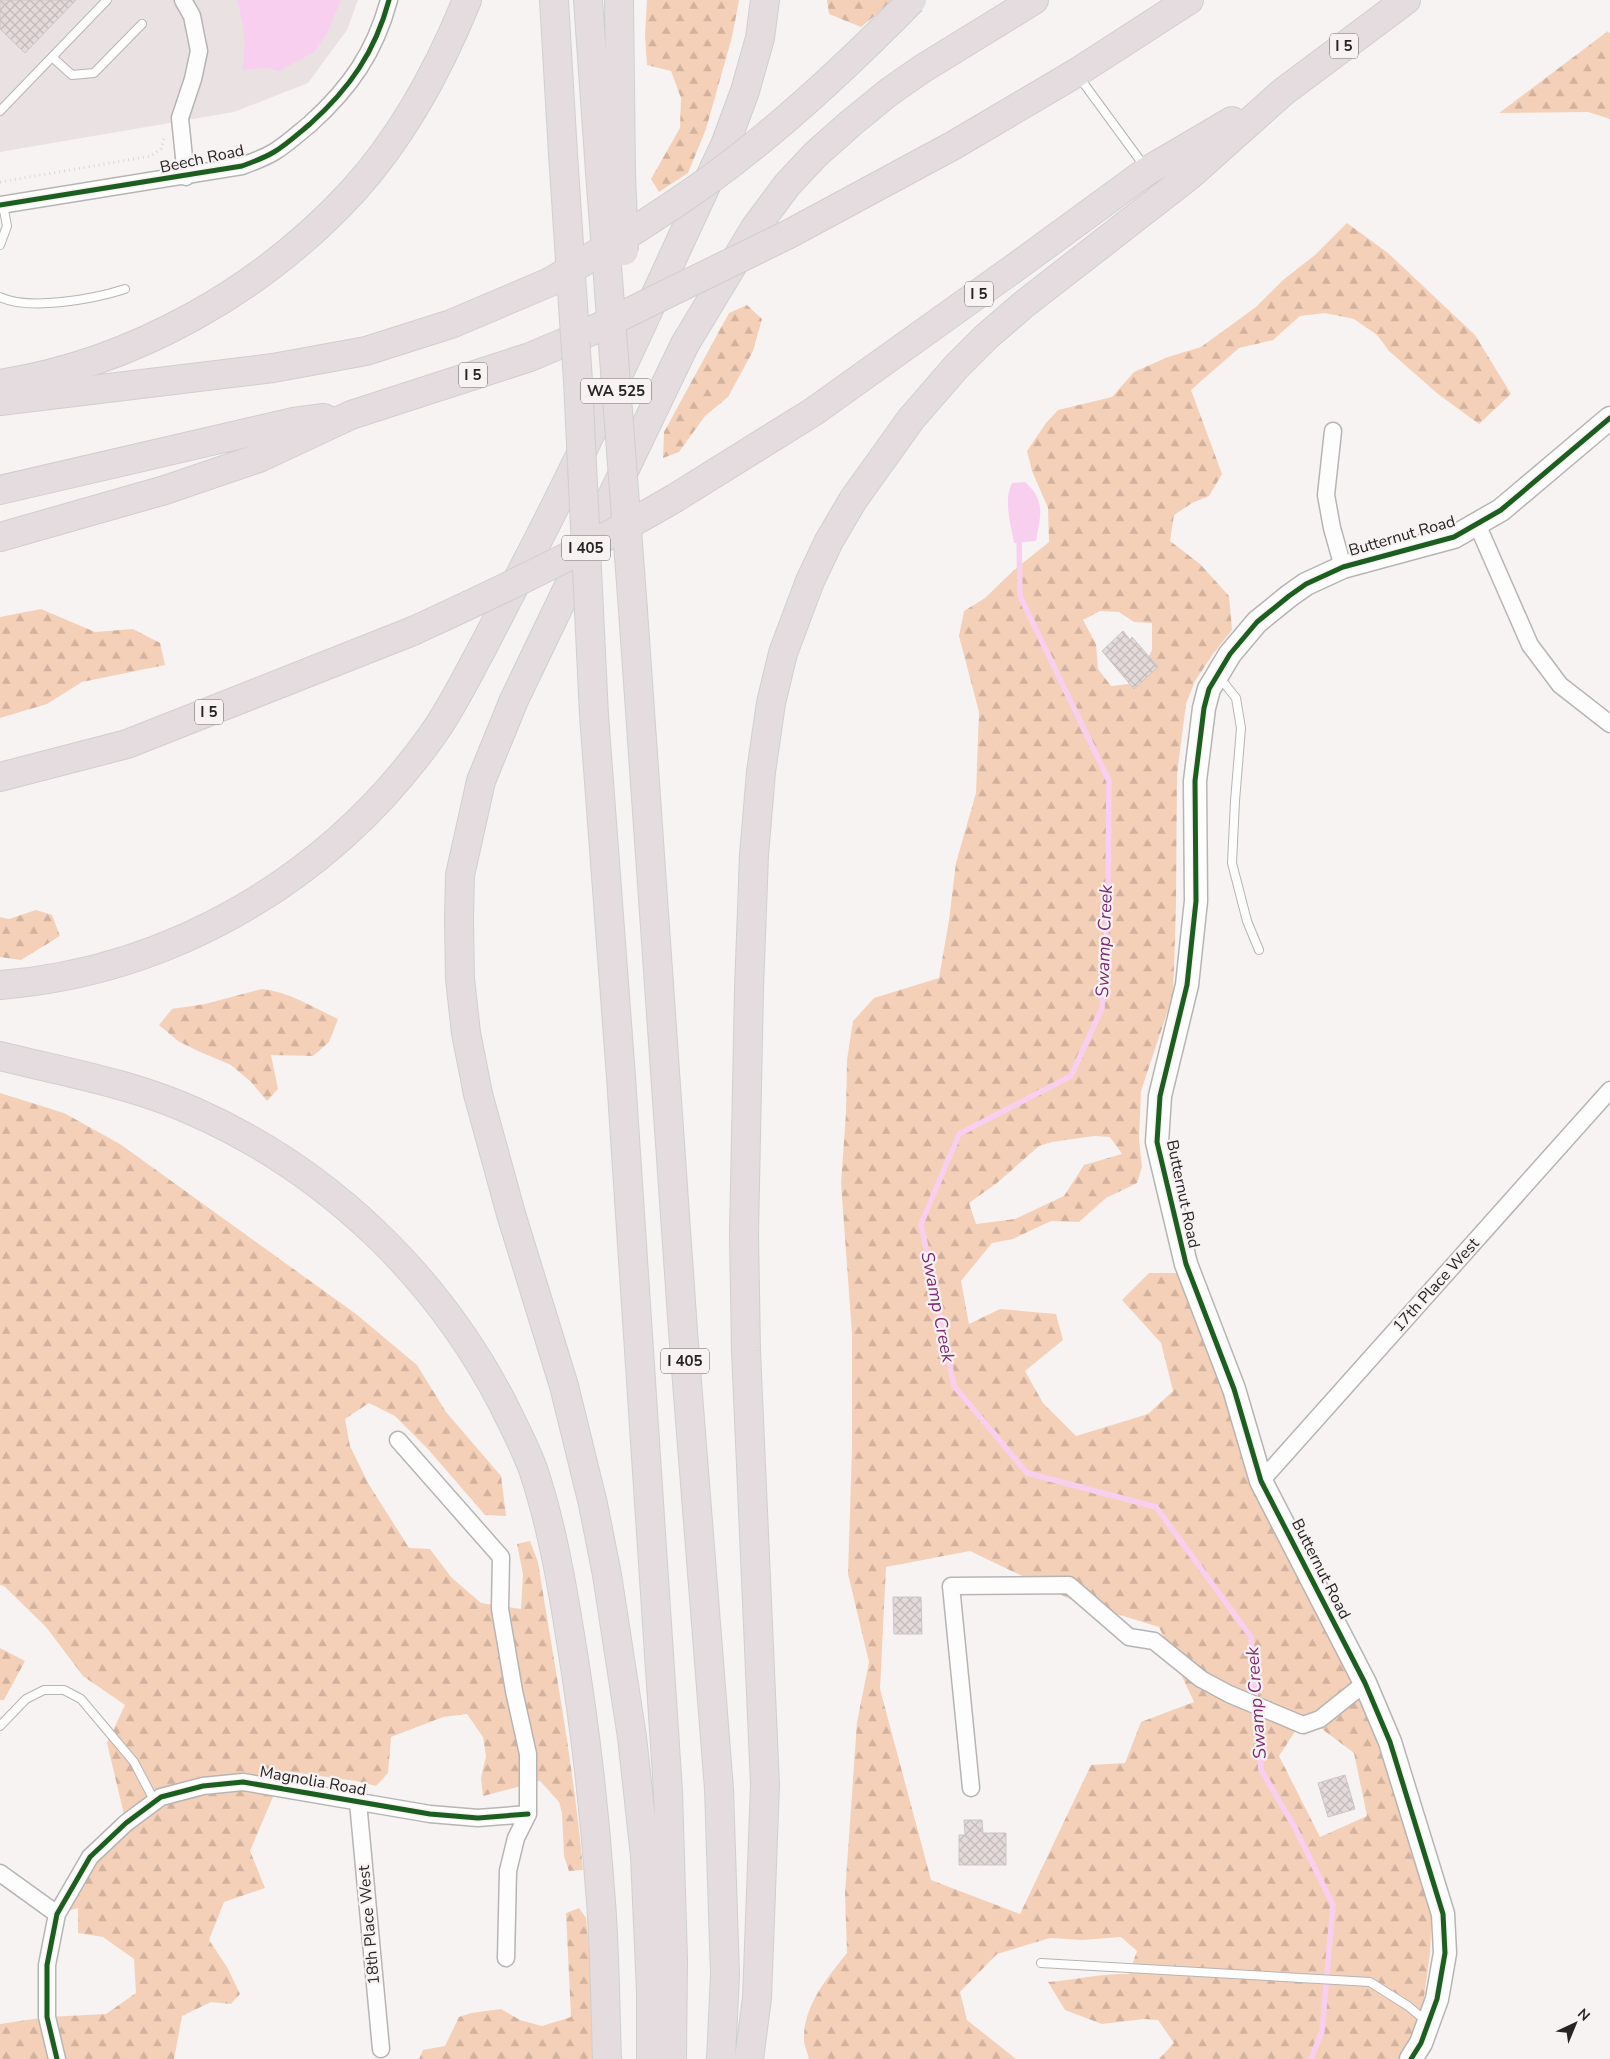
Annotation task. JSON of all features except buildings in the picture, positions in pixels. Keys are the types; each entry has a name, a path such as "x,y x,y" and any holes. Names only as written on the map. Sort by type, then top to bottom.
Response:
{"highway":[{"path":"0,384 61,369 110,354 160,334 207,308 284,255 353,190 405,122 428,84 451,39 467,0"},
{"name":"WA 525","path":"554,0 578,382"},
{"path":"588,0 610,172"},
{"path":"610,172 619,0"},
{"path":"0,985 62,976 108,966 159,951 215,925 258,900 341,838 403,775 433,735 454,702 555,506 725,146 745,91 760,38 765,0"},
{"path":"0,401 273,368 366,351 451,324 550,282 646,224 730,165 797,110 871,42 912,0"},
{"path":"651,2059 651,1992 645,1856 632,1737 607,1575 564,1386 511,1214 476,1086 466,1033 460,979 460,875 481,781 514,700 685,344 756,228 787,185 815,155 851,123 889,92 922,69 1034,0"},
{"name":"I 5","path":"0,537 148,495 259,458 350,415 530,357 594,330 789,234 954,145 1076,73 1189,0"},
{"name":"I 5","path":"0,777 127,744 413,631 563,560 625,528 822,406 1013,270 1147,171 1283,92 1406,0"},
{"path":"749,2059 757,1998 766,1785 746,1351 744,1234 749,1008 754,855 761,772 771,703 784,653 810,581 829,541 853,500 884,455 937,388 986,337 1023,305 1189,176 1283,92"},
{"name":"I 405","path":"610,172 632,490 633,610 682,1321 720,1789 725,1975 721,2059"},
{"name":"I 405","path":"578,382 594,715 668,1791 673,1960 672,2059"},
{"path":"0,490 293,422 350,415"},
{"path":"0,1056 142,1092 185,1108 247,1138 294,1166 370,1228 406,1264 438,1301 488,1375 532,1468 551,1533 567,1617 582,1706 600,1890 607,2059"}],"street":[{"path":"182,0 192,16 199,51 193,79 180,118 186,177"},
{"name":"Beech Road","path":"2,205 186,177 242,166 275,152 331,104 352,79 370,52 382,24 389,0"},
{"name":"Butternut Road","path":"1411,2059 1428,2024 1437,1999 1445,1953 1443,1914 1390,1742 1364,1684 1261,1480 1234,1390 1186,1264 1157,1142 1160,1096 1187,985 1196,901 1195,781 1204,708 1209,689 1243,638 1272,608 1306,584 1343,566 1454,538 1501,510 1610,418"},
{"path":"1333,431 1326,495 1332,528 1343,566"},
{"path":"1478,524 1530,646 1560,685 1610,724"},
{"name":"17th Place West","path":"1261,1480 1610,1090"},
{"path":"398,1440 501,1557 500,1609 514,1691 528,1754 528,1814 516,1838 508,1871 506,1958"},
{"path":"971,1788 951,1586 1069,1585 1129,1637 1154,1641 1201,1680 1229,1694 1303,1725 1320,1719 1364,1684"},
{"name":"Magnolia Road","path":"57,2059 47,2017 47,1965 57,1914 90,1857 126,1822 161,1797 203,1786 243,1782 430,1814 478,1818 528,1814"},
{"name":"18th Place West","path":"358,1802 381,2049"},
{"path":"0,1873 57,1914"}],"lane":[{"path":"0,111 107,0"},
{"path":"52,57 72,75 94,73 142,24"},
{"path":"1076,73 1147,171"},
{"path":"0,245 7,226 2,205"},
{"path":"0,297 23,302 55,302 101,297 124,290"},
{"path":"1217,675 1236,698 1241,728 1232,863 1247,921 1259,950"},
{"path":"0,1726 26,1698 44,1690 64,1690 81,1700 134,1762 155,1802"},
{"path":"1041,1963 1370,1982 1408,2006 1428,2024"}],"path":[{"path":"0,182 151,156 161,149 165,134"}],"shaded area":[{"path":"0,0 358,0 347,30 308,83 234,112 0,152"},
{"path":"237,0 341,0 327,33 314,52 279,71 267,68 242,70 244,35"},
{"path":"1025,482 1037,496 1039,503 1040,517 1036,541 1014,543 1008,513 1009,490 1012,483"}],"green space":[{"path":"647,0 739,0 732,37 706,129 688,173 659,192 651,179 680,128 681,98 671,71 647,65 645,35"},
{"path":"827,0 891,0 889,4 861,27 829,14"},
{"path":"1608,31 1610,34 1610,119 1588,112 1499,113"},
{"path":"1347,223 1388,253 1475,335 1511,394 1479,424 1438,394 1389,351 1377,335 1354,319 1325,313 1300,316 1273,340 1239,348 1191,390 1222,474 1209,496 1192,503 1174,515 1170,541 1200,564 1229,596 1232,630 1195,681 1186,704 1177,774 1173,995 1141,1091 1139,1139 1142,1167 1137,1183 1106,1198 1079,1222 1051,1221 1013,1239 992,1243 961,1281 969,1324 1000,1309 1056,1314 1063,1340 1025,1371 1043,1403 1076,1436 1148,1414 1173,1391 1161,1343 1122,1300 1149,1273 1179,1273 1353,1674 1379,1745 1432,1913 1430,1953 1419,2035 1403,2059 1159,2059 1174,2043 1158,2020 1144,2019 1102,2024 1065,2010 1048,1982 1129,1974 1137,1951 1121,1937 1082,1940 1050,1938 997,1954 960,1992 967,2020 1016,2059 809,2059 804,2040 807,2016 824,1983 847,1953 845,1894 857,1722 869,1662 848,1574 852,1448 852,1334 841,1183 846,1113 847,1060 853,1021 874,998 939,978 956,863 976,793 979,712 959,636 964,611 985,598 1013,571 1049,542 1048,508 1032,471 1027,451 1046,423 1058,410 1112,397 1134,372 1168,357 1201,347 1256,307 1283,280 1315,255","holes":["1100,611 1119,612 1134,622 1152,623 1152,650 1141,671 1128,684 1111,686 1098,669 1096,644 1083,620","1094,1136 1110,1137 1122,1154 1084,1165 1064,1196 1015,1219 976,1224 969,1203 997,1183 1039,1146 1052,1142","970,1551 1074,1601 1159,1627 1194,1702 1141,1722 1125,1763 1091,1765 1020,1914 931,1880 880,1689 886,1567","1318,1726 1354,1753 1367,1816 1320,1837 1279,1756 1296,1730"]},
{"path":"747,305 762,319 753,351 728,397 705,416 679,452 663,458 664,432 729,313"},
{"path":"41,609 95,632 133,629 160,643 165,665 82,682 47,704 0,718 0,617"},
{"path":"36,910 52,915 60,936 21,960 0,957 0,917 9,919"},
{"path":"262,989 282,993 338,1019 329,1042 313,1056 271,1055 278,1089 267,1101 251,1082 231,1065 178,1041 159,1025 172,1009 205,1004"},
{"path":"0,1093 64,1113 120,1144 356,1314 417,1365 446,1412 501,1476 506,1516 485,1515 427,1448 395,1416 369,1403 345,1419 350,1446 368,1483 409,1548 430,1549 451,1577 481,1603 521,1609 523,1574 517,1544 530,1541 538,1562 569,1754 583,1870 569,1871 564,1856 562,1813 559,1802 540,1781 483,1796 481,1778 486,1756 483,1737 467,1714 443,1717 391,1737 388,1773 376,1786 356,1781 284,1771 250,1851 265,1888 224,1902 209,1940 227,1967 240,1994 231,2004 211,2002 182,2016 174,2059 0,2059 0,2024 47,2017 106,2014 136,1993 134,1959 103,1937 78,1933 78,1908 57,1914 126,1823 107,1743 125,1705 83,1676 46,1627 4,1586 0,1585"},
{"path":"0,1648 25,1661 4,1700 0,1700"},
{"path":"579,1908 586,1918 590,1958 594,2059 419,2059 423,2050 445,2046 459,2017 471,2013 501,2009 520,2020 542,2026 571,2017 566,1913"}],"waterway":[{"name":"Swamp Creek","path":"1019,537 1020,596 1109,781 1108,891 1102,1008 1071,1076 959,1134 921,1224 954,1386 1027,1473 1156,1507 1251,1637 1261,1770 1294,1826 1333,1905 1322,2031 1311,2059"}],"cycle path":[{"path":"0,205 242,166 270,154 310,124 349,83 368,53 389,0"},
{"path":"1411,2059 1421,2043 1437,1999 1445,1953 1443,1914 1390,1742 1365,1683 1261,1481 1234,1389 1186,1264 1157,1142 1160,1096 1187,985 1196,901 1195,781 1204,708 1209,689 1230,654 1257,622 1306,584 1343,567 1454,537 1501,510 1610,418"},
{"path":"57,2059 47,2017 47,1965 57,1914 90,1857 126,1823 161,1797 203,1786 243,1782 430,1814 478,1818 528,1814"}]}
